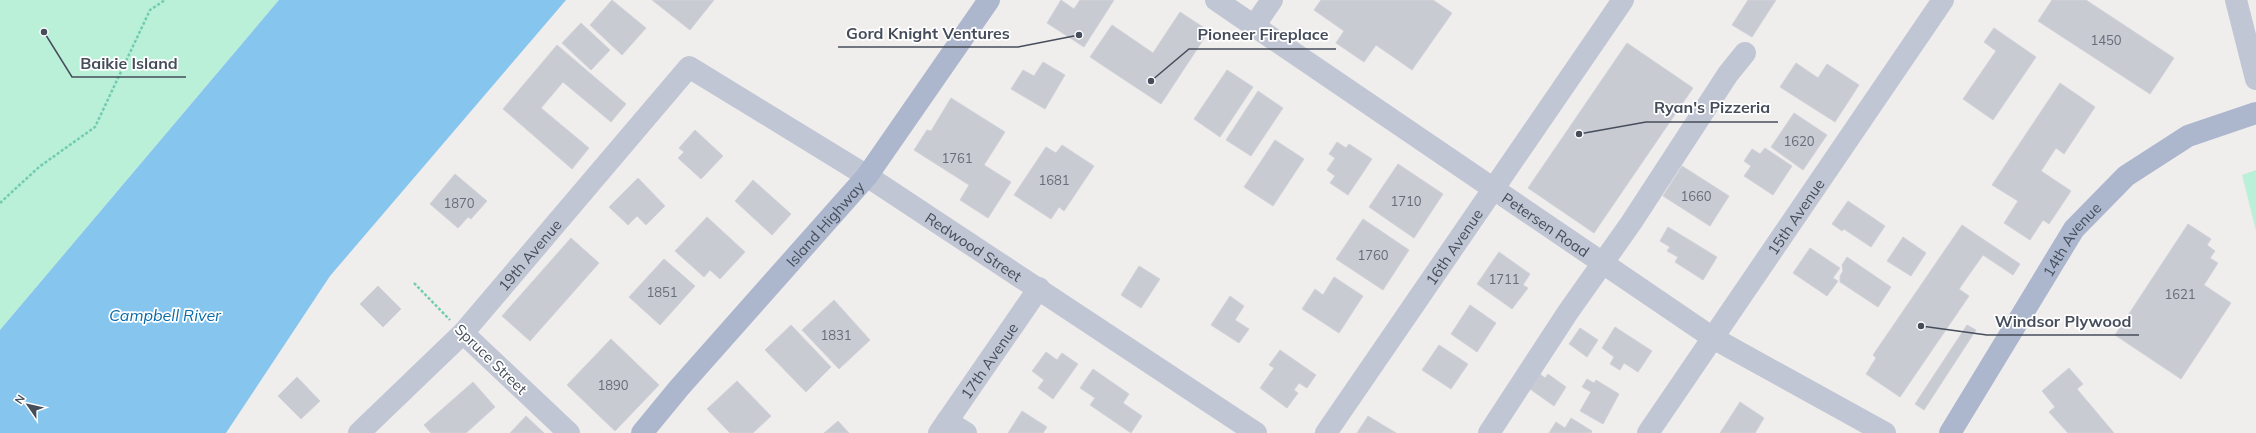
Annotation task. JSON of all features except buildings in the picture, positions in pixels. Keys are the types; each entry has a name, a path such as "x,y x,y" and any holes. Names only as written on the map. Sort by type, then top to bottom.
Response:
{"main road":[{"name":"Island Highway","path":"642,433 679,388 866,176 989,0"},
{"name":"14th Avenue","path":"1950,433 2074,229 2132,172 2188,136 2256,113"}],"street":[{"name":"Petersen Road","path":"1216,0 1713,338 1885,433"},
{"path":"1254,26 1272,0"},
{"name":"16th Avenue","path":"1326,433 1623,0"},
{"name":"15th Avenue","path":"1648,433 1943,0"},
{"path":"2236,0 2240,7 2256,79"},
{"path":"1489,433 1728,74 1744,53"},
{"name":"Redwood Street","path":"688,67 866,176 1039,288 1256,433"},
{"name":"19th Avenue","path":"359,433 463,333 688,67"},
{"name":"17th Avenue","path":"943,427 1039,288"},
{"name":"Spruce Street","path":"463,333 569,433"},
{"path":"943,427 966,433"}],"path":[{"path":"0,203 39,167 95,127 150,10 165,0"},
{"name":"Spruce Street","path":"414,283 463,333"}],"green space":[{"path":"0,0 279,0 0,330"},
{"path":"2256,170 2256,231 2242,175"}],"water":[{"name":"Campbell River","path":"279,0 566,0 330,276 226,433 0,433 0,330"}],"place":[{"name":"Baikie Island","path":"44,32"},
{"name":"Gord Knight Ventures","path":"1079,35"},
{"name":"Pioneer Fireplace","path":"1151,81"},
{"name":"Ryan's Pizzeria","path":"1579,134"},
{"name":"Windsor Plywood","path":"1921,326"}]}
